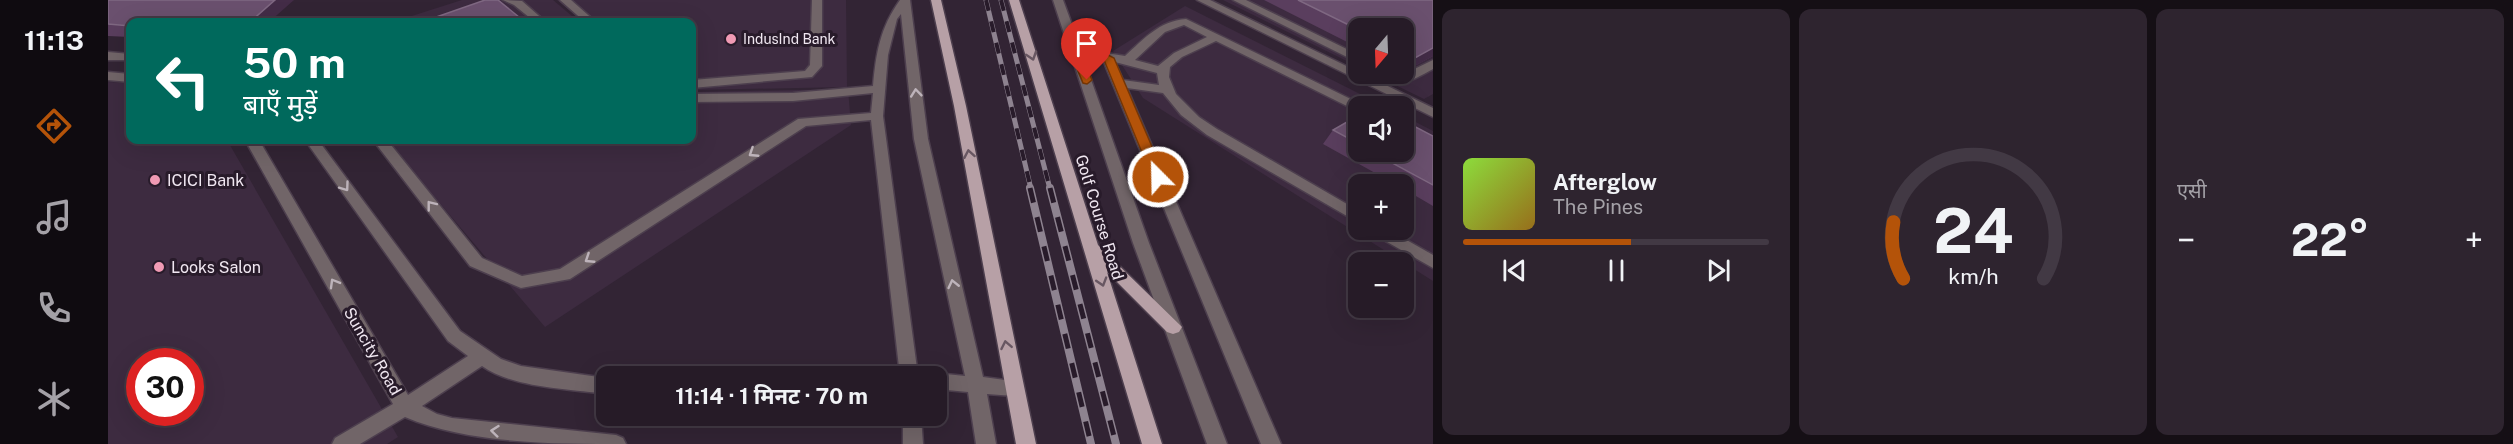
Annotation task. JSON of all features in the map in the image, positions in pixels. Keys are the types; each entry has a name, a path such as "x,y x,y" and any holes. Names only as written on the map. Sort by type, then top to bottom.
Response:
{"main road":[{"path":"936,0 960,106 1026,444"},
{"name":"Golf Course Road","path":"1014,0 1152,444"},
{"path":"1091,247 1173,327"}],"street":[{"path":"507,0 518,3 536,18"},
{"path":"565,0 586,18"},
{"path":"696,84 801,76 813,71 816,66 817,0"},
{"path":"905,0 892,19 882,55 877,116 908,366"},
{"path":"905,0 921,139 976,385 986,444"},
{"path":"1058,0 1173,327 1217,444"},
{"path":"1202,0 1433,113"},
{"path":"1238,0 1348,54"},
{"path":"1116,59 1130,59 1145,41 1180,21 1191,23 1348,102"},
{"path":"1215,36 1178,55 1164,66 1163,81 1167,90 1194,119 1212,132 1348,212"},
{"path":"1076,52 1163,71"},
{"path":"108,56 126,57"},
{"path":"1116,59 1118,83 1271,444"},
{"path":"1414,74 1433,64"},
{"path":"108,76 126,78"},
{"path":"1118,83 1167,90"},
{"path":"696,99 793,97 879,89"},
{"path":"383,144 476,262 521,282 564,275 802,122 877,116"},
{"name":"Suncity Road","path":"254,144 405,407 433,422 452,426 616,444"},
{"path":"314,144 454,336 495,365 521,374 596,385"},
{"path":"1395,240 1433,262"},
{"path":"342,444 405,407 481,357"},
{"path":"947,382 1014,388"},
{"path":"912,426 913,444"}],"shaded area":[{"path":"462,0 553,0 574,18 406,18"},
{"path":"557,0 846,0 847,87 696,90 696,18 579,18"},
{"path":"1223,0 1433,0 1433,94 1424,99 1393,84 1414,84 1414,18 1348,18 1348,62"},
{"path":"1185,6 1364,96 1348,96 1348,162 1414,162 1414,121 1433,131 1433,281 1414,269 1414,252 1387,252 1368,240 1414,240 1414,174 1348,174 1348,227 1143,98 1113,51"},
{"path":"108,82 126,83 126,144 229,144 398,437 387,444 108,444"},
{"path":"848,89 851,125 545,327 389,144 696,144 696,92"}],"building":[{"path":"108,0 275,0 255,18 126,18 126,26 108,24"},
{"path":"485,0 498,0 520,18 433,18"},
{"path":"1298,0 1433,0 1433,48 1415,58 1414,18 1348,18 1348,25"},
{"path":"1348,121 1348,138 1333,130"},
{"path":"1414,126 1433,136 1433,185 1390,162 1414,162"}],"railway":[{"path":"986,0 1031,189"},
{"path":"1001,0 1050,189"},
{"path":"1030,188 1091,444"},
{"path":"1050,188 1116,444"}],"place":[{"name":"IndusInd Bank","path":"731,39"},
{"name":"ICICI Bank","path":"155,180"},
{"name":"Looks Salon","path":"159,267"}],"route":[{"path":"1087,80 1076,52 1108,58 1158,177"}]}
